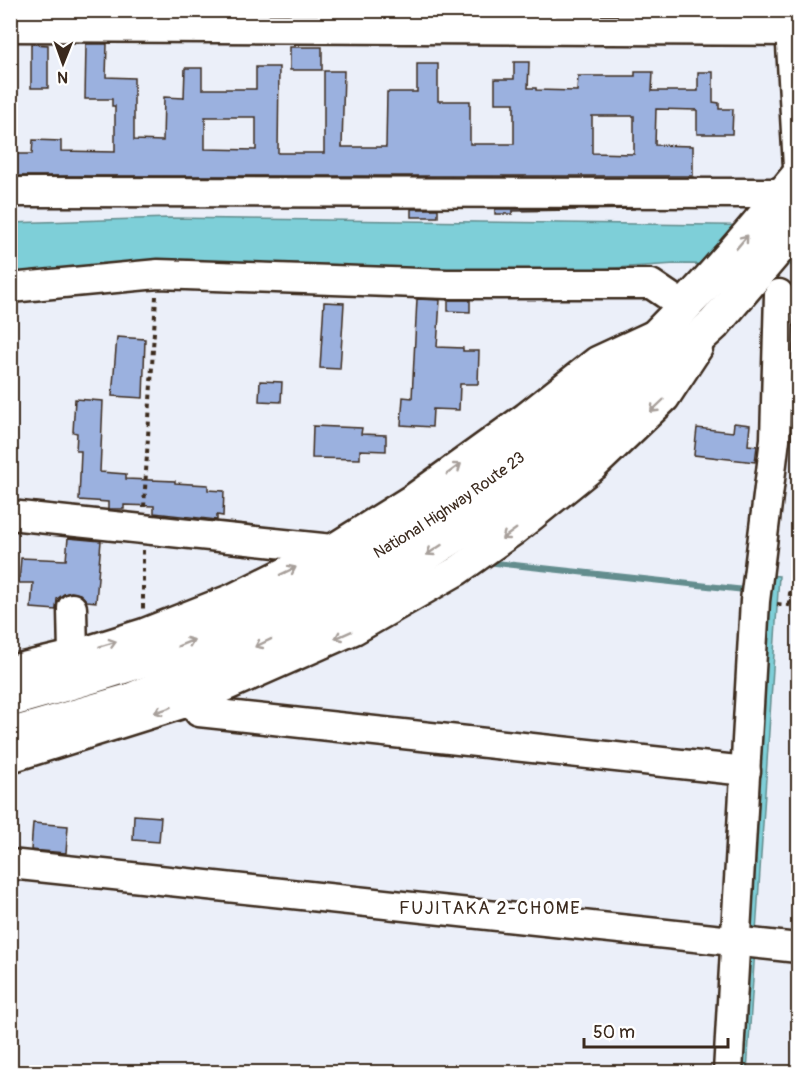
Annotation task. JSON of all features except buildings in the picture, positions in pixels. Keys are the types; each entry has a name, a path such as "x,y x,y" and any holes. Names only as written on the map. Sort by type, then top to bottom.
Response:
{"highway":[{"name":"National Highway Route 23","path":"10,735 131,700 257,646 326,612 405,568 492,512 574,433 794,179"},
{"name":"National Highway Route 23","path":"10,700 123,667 171,649 244,619 310,588 389,545 475,490 574,433 714,324 798,225"}],"street":[{"path":"10,27 792,24 794,179 10,192"},
{"path":"10,288 158,274 447,284 651,284 684,308 597,361 526,417 425,490 332,549 232,598 144,633 73,655 10,670"},
{"path":"728,1072 746,943 747,771 755,602 775,439 789,294 739,296"},
{"path":"10,758 195,700 354,630 457,571 515,530 594,466 665,398 714,324"},
{"path":"10,515 332,549"},
{"path":"72,608 73,655"},
{"path":"195,700 199,712 747,771"},
{"path":"10,864 798,948"}],"path":[{"path":"144,633 142,529 158,274"},
{"path":"789,605 790,593 798,594"},
{"path":"782,604 798,606"}],"water":[{"path":"169,218 798,226 798,265 675,264 523,274 11,278 10,223"},
{"path":"766,575 779,576 747,1072 737,1072"}],"waterway":[{"path":"486,562 745,590"}],"district":[{"name":"FUJITAKA 2-CHOME","path":"490,908"}]}
